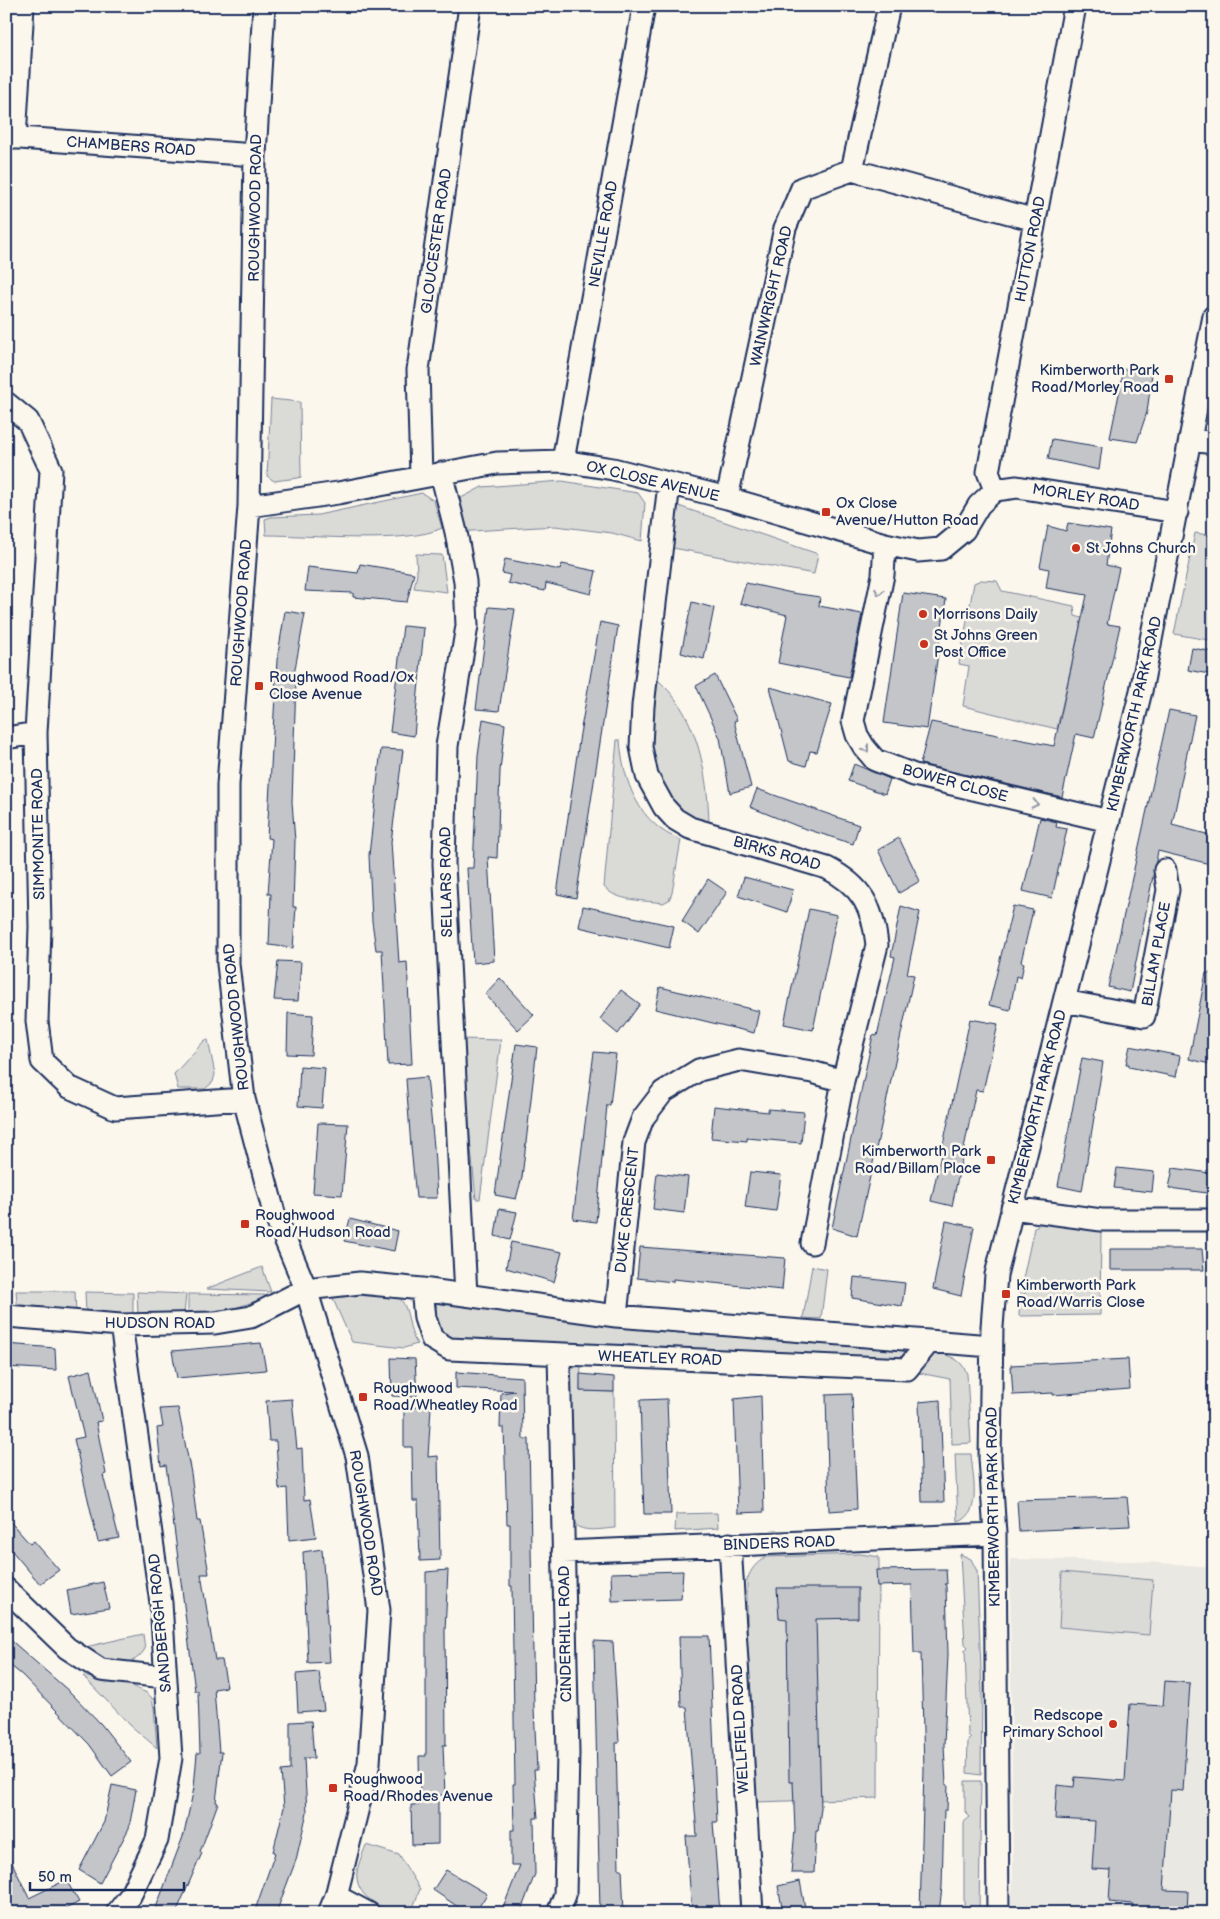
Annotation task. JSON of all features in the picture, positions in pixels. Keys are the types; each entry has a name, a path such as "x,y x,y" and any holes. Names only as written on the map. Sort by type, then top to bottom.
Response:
{"street":[{"path":"11,138 23,6"},
{"name":"ROUGHWOOD ROAD","path":"264,6 255,154 249,506 228,785 228,964 244,1099 274,1213 306,1289 357,1456 379,1610 369,1763 333,1905"},
{"name":"GLOUCESTER ROAD","path":"431,474 418,370 470,6"},
{"name":"NEVILLE ROAD","path":"563,461 644,6"},
{"path":"889,6 852,170 1035,220"},
{"name":"HUTTON ROAD","path":"995,490 988,472 1075,6"},
{"name":"CHAMBERS ROAD","path":"11,138 255,154"},
{"name":"WAINWRIGHT ROAD","path":"727,498 785,228 802,188 852,170"},
{"name":"KIMBERWORTH PARK ROAD","path":"998,1913 995,1534 990,1458 991,1346 996,1275 1152,644 1214,316"},
{"name":"SIMMONITE ROAD","path":"6,404 28,421 50,470 36,733 40,928 36,1021 42,1062 69,1088 115,1108 244,1099"},
{"path":"1192,440 1214,443"},
{"name":"OX CLOSE AVENUE","path":"249,506 338,493 497,463 563,461 613,469 727,498 886,544 918,551 941,549 964,530 978,504 995,490"},
{"name":"SELLARS ROAD","path":"431,474 456,532 464,581 467,626 447,746 444,864 466,1295"},
{"name":"BIRKS ROAD","path":"669,484 643,706 641,747 647,776 664,807 675,819 690,828 828,868 846,878 862,894 874,922 877,945 843,1080 812,1243"},
{"name":"MORLEY ROAD","path":"995,490 1017,487 1177,512"},
{"name":"BOWER CLOSE","path":"886,544 883,575 853,721 857,735 864,747 875,760 914,775 1109,821"},
{"path":"6,738 36,733"},
{"name":"BILLAM PLACE","path":"1064,1001 1144,1016 1168,890 1165,870"},
{"name":"DUKE CRESCENT","path":"616,1316 634,1142 643,1118 663,1092 699,1070 739,1060 812,1072 843,1080"},
{"path":"1012,1208 1101,1220 1214,1220"},
{"path":"306,1289 360,1283 422,1289 616,1316 991,1346"},
{"name":"HUDSON ROAD","path":"6,1316 121,1325 215,1323 251,1317 306,1289"},
{"name":"WHEATLEY ROAD","path":"422,1289 425,1318 432,1339 449,1349 907,1369 929,1342"},
{"name":"SANDBERGH ROAD","path":"117,1913 130,1896 157,1840 171,1758 161,1603 121,1325"},
{"name":"CINDERHILL ROAD","path":"558,1913 565,1895 568,1753 559,1354"},
{"name":"BINDERS ROAD","path":"563,1552 995,1534"},
{"name":"WELLFIELD ROAD","path":"730,1544 752,1913"},
{"path":"6,1589 67,1648 101,1670 165,1677"},
{"path":"333,1905 368,1913"}],"shaded area":[{"path":"271,399 300,402 301,477 274,481 267,476"},
{"path":"562,481 638,493 645,503 642,541 612,533 555,526 456,532 461,498 482,487"},
{"path":"422,493 434,501 442,528 426,533 382,538 266,535 265,519 271,517 318,515"},
{"path":"667,502 818,554 814,574 662,546"},
{"path":"1195,533 1214,536 1214,641 1174,634"},
{"path":"416,554 442,555 447,592 414,588 417,574"},
{"path":"981,580 997,581 1002,591 1074,606 1075,616 1082,618 1057,729 963,706 969,666 959,664 974,583"},
{"path":"654,677 669,691 681,707 690,725 697,744 706,785 709,825 690,817 672,804 649,761"},
{"path":"617,740 620,740 625,771 630,786 644,813 666,833 681,840 672,893 669,900 663,903 624,898 604,887"},
{"path":"460,1039 501,1040 480,1199 476,1199"},
{"path":"205,1040 208,1040 215,1074 213,1082 205,1089 178,1089 174,1074"},
{"path":"1044,1221 1101,1231 1100,1315 1019,1316 1020,1293 1025,1294 1028,1285 1022,1283 1034,1228"},
{"path":"812,1266 827,1269 821,1319 803,1318"},
{"path":"262,1267 271,1292 206,1289"},
{"path":"16,1291 75,1291 76,1313 18,1312"},
{"path":"85,1292 133,1293 133,1316 86,1314"},
{"path":"137,1292 186,1294 184,1315 138,1316"},
{"path":"345,1292 400,1298 406,1309 417,1344 404,1348 352,1342 333,1299"},
{"path":"188,1294 265,1295 265,1298 232,1309 188,1313"},
{"path":"438,1300 587,1323 620,1324 904,1348 906,1350 902,1357 895,1358 619,1345 462,1341 448,1336 439,1327 436,1315"},
{"path":"942,1354 958,1361 967,1374 971,1443 952,1444 950,1379 914,1372 928,1355"},
{"path":"581,1364 580,1391 614,1392 615,1528 585,1529 580,1528 571,1521 569,1371"},
{"path":"955,1454 971,1454 974,1482 971,1511 966,1518 958,1522"},
{"path":"717,1513 718,1528 675,1531 676,1514"},
{"path":"861,1554 879,1557 878,1798 756,1802 747,1652 747,1580 754,1567 766,1557"},
{"path":"960,1554 971,1559 977,1571 982,1693 981,1775 967,1773 968,1740 971,1738 968,1735 965,1650 968,1647 965,1644"},
{"name":"Redscope Primary School","path":"1010,1559 1133,1561 1214,1567 1214,1913 1010,1913 1013,1881"},
{"path":"1062,1572 1153,1580 1149,1635 1059,1627"},
{"path":"143,1634 145,1649 139,1657 124,1663 108,1660 85,1647"},
{"path":"83,1676 127,1684 147,1693 152,1698 154,1708 157,1748 130,1725"},
{"path":"965,1781 981,1781 979,1913 964,1913 964,1822 970,1817 965,1812"},
{"path":"366,1845 399,1855 420,1889 411,1913 395,1911 378,1905 370,1900 359,1887 357,1879 358,1866"}],"building":[{"path":"1124,369 1152,374 1147,412 1137,442 1110,438"},
{"path":"1052,439 1102,447 1099,470 1048,459"},
{"path":"1068,523 1111,530 1106,565 1119,568 1107,624 1120,626 1094,738 1076,734 1062,797 920,764 931,722 1054,746 1087,595 1046,588 1049,569 1040,567 1048,526 1066,531"},
{"path":"505,559 560,570 562,564 596,571 591,594 546,583 545,591 508,583 510,575 502,573"},
{"path":"360,564 414,573 407,602 353,597 353,593 305,591 308,567 358,573"},
{"path":"746,583 820,597 819,606 862,614 849,677 778,663 787,615 740,603"},
{"path":"903,593 946,599 927,729 884,723"},
{"path":"692,602 714,608 704,659 681,653"},
{"path":"489,607 515,609 499,711 476,709"},
{"path":"285,611 305,614 293,680 296,681 292,802 295,841 293,907 296,907 293,948 269,945 271,894 268,894 272,839 267,838 277,660"},
{"path":"600,622 618,626 576,898 557,894 580,734"},
{"path":"403,626 424,628 414,736 390,732"},
{"path":"1192,648 1214,652 1214,675 1188,670"},
{"path":"715,675 737,720 734,721 751,787 730,793 720,738 696,686"},
{"path":"770,687 832,704 817,752 810,751 806,766 789,761"},
{"path":"1169,710 1195,715 1172,825 1214,836 1214,865 1158,851 1130,992 1108,987"},
{"path":"483,719 505,724 500,771 497,858 488,857 494,961 473,963 467,868 473,868 478,756"},
{"path":"381,749 403,750 391,842 399,963 407,962 412,1064 388,1065 382,950 376,950 372,921 369,855"},
{"path":"854,764 890,779 885,794 848,781"},
{"path":"757,789 859,825 853,844 797,826 750,807"},
{"path":"1040,818 1057,822 1056,827 1067,829 1052,898 1023,891"},
{"path":"899,838 920,881 899,893 878,850"},
{"path":"744,877 793,890 787,912 738,896"},
{"path":"708,879 727,892 699,934 682,921"},
{"path":"583,906 674,926 669,948 579,927"},
{"path":"901,906 920,912 907,974 914,975 857,1236 832,1228 873,1035 877,1036 895,957 891,956"},
{"path":"1013,906 1033,910 1021,962 1024,963 1021,978 1016,976 1010,1010 989,1005"},
{"path":"809,909 837,915 813,1030 784,1024"},
{"path":"278,961 301,962 298,1001 274,1000"},
{"path":"1206,973 1214,973 1214,1065 1189,1059"},
{"path":"500,978 534,1015 518,1030 485,994"},
{"path":"660,987 759,1011 754,1033 655,1009"},
{"path":"621,990 640,1004 618,1034 600,1019"},
{"path":"288,1013 313,1015 311,1055 287,1054"},
{"path":"970,1019 998,1024 983,1091 976,1090 952,1206 931,1201"},
{"path":"516,1044 537,1047 522,1177 516,1199 495,1195"},
{"path":"1130,1046 1180,1056 1176,1077 1129,1067 1129,1064 1126,1064"},
{"path":"594,1052 616,1054 610,1105 607,1105 596,1222 573,1219"},
{"path":"1082,1058 1103,1062 1082,1191 1058,1186"},
{"path":"300,1066 325,1068 322,1108 298,1106"},
{"path":"427,1077 437,1198 416,1198 406,1079"},
{"path":"714,1106 768,1112 768,1109 804,1112 801,1143 747,1138 747,1141 711,1138"},
{"path":"318,1123 348,1124 342,1195 313,1193"},
{"path":"1117,1168 1154,1172 1152,1192 1114,1188"},
{"path":"1173,1168 1210,1173 1207,1193 1169,1188"},
{"path":"750,1172 781,1175 776,1211 745,1207"},
{"path":"657,1173 688,1177 684,1213 653,1209"},
{"path":"499,1209 517,1212 510,1240 495,1236"},
{"path":"350,1219 398,1231 394,1251 344,1241"},
{"path":"946,1221 974,1227 961,1296 933,1289"},
{"path":"511,1242 562,1252 554,1282 506,1268"},
{"path":"640,1247 785,1258 782,1290 673,1279 673,1282 637,1278"},
{"path":"1110,1249 1202,1249 1204,1270 1110,1270"},
{"path":"854,1277 905,1283 902,1306 852,1298"},
{"path":"261,1343 266,1370 177,1378 172,1351"},
{"path":"6,1344 55,1348 56,1370 6,1367"},
{"path":"391,1358 415,1359 417,1397 392,1396"},
{"path":"1128,1359 1130,1389 1053,1395 1053,1393 1013,1395 1011,1365"},
{"path":"91,1370 102,1421 96,1422 106,1474 103,1475 119,1538 98,1542 74,1439 84,1437 69,1376"},
{"path":"456,1372 522,1377 523,1439 529,1439 534,1708 537,1770 534,1770 538,1818 534,1818 535,1874 520,1913 503,1908 520,1865 511,1865 511,1830 514,1830 513,1784 515,1784 512,1586 510,1586 510,1524 507,1524 504,1428 500,1428 501,1393 515,1391 456,1388"},
{"path":"580,1374 614,1377 614,1392 580,1391"},
{"path":"852,1394 857,1509 829,1511 826,1395"},
{"path":"761,1396 764,1512 738,1513 734,1399"},
{"path":"292,1399 297,1449 302,1448 304,1500 310,1499 316,1537 289,1540 287,1488 279,1489 276,1441 269,1441 266,1401"},
{"path":"667,1399 671,1514 644,1514 640,1400"},
{"path":"940,1400 944,1502 922,1502 919,1402"},
{"path":"404,1407 431,1407 428,1457 438,1456 440,1560 420,1561 418,1501 413,1501 412,1447 404,1447"},
{"path":"178,1408 191,1473 197,1521 200,1521 209,1574 201,1574 215,1660 222,1660 227,1687 214,1689 219,1752 222,1752 216,1802 218,1803 200,1852 202,1853 176,1913 154,1913 184,1834 194,1788 197,1753 200,1753 198,1691 195,1691 166,1465 161,1466 157,1428 163,1427 160,1409"},
{"path":"1127,1497 1130,1526 1019,1531 1017,1500"},
{"path":"6,1517 30,1544 34,1541 59,1570 40,1584 6,1544"},
{"path":"322,1549 330,1662 308,1663 303,1552"},
{"path":"946,1569 947,1584 944,1584 946,1586 948,1654 944,1745 946,1785 948,1785 947,1810 944,1810 942,1887 939,1913 920,1913 924,1770 921,1653 914,1653 912,1585 877,1586 876,1570"},
{"path":"448,1570 445,1631 446,1745 443,1745 445,1795 438,1795 438,1844 412,1845 411,1805 420,1805 419,1756 426,1756 426,1572"},
{"path":"683,1571 681,1599 612,1601 611,1573"},
{"path":"103,1582 109,1608 71,1614 67,1590"},
{"path":"777,1588 858,1588 858,1618 816,1619 821,1808 818,1831 816,1831 814,1873 791,1873 795,1830 793,1782 789,1782 787,1619 779,1618"},
{"path":"6,1636 71,1693 101,1724 131,1762 112,1776 89,1744 22,1675 6,1662"},
{"path":"679,1636 709,1636 717,1822 713,1822 720,1913 692,1913 686,1836 697,1836 687,1707 681,1707"},
{"path":"594,1641 613,1642 619,1743 616,1743 619,1869 622,1869 624,1913 600,1913"},
{"path":"319,1672 324,1710 298,1712 296,1674"},
{"path":"1165,1681 1190,1683 1183,1791 1171,1790 1164,1890 1188,1891 1187,1913 1132,1913 1133,1904 1109,1902 1111,1870 1092,1869 1095,1821 1055,1819 1057,1785 1074,1787 1075,1777 1125,1781 1130,1704 1163,1706"},
{"path":"311,1721 314,1758 304,1758 307,1812 296,1860 276,1913 254,1913 275,1853 273,1852 284,1807 281,1771 290,1770 290,1722"},
{"path":"112,1785 136,1790 129,1828 100,1883 79,1870 104,1822"},
{"path":"6,1850 29,1898 66,1880 79,1902 58,1913 6,1913 6,1909 11,1906 6,1896"},
{"path":"446,1870 487,1894 475,1913 467,1913 433,1890"},
{"path":"800,1881 806,1913 783,1913 778,1886"}],"place":[{"name":"Kimberworth Park Road/Morley Road","path":"1169,379"},
{"name":"Ox Close Avenue/Hutton Road","path":"826,512"},
{"name":"St Johns Church","path":"1076,548"},
{"name":"Morrisons Daily","path":"923,614"},
{"name":"St Johns Green Post Office","path":"924,644"},
{"name":"Roughwood Road/Ox Close Avenue","path":"259,686"},
{"name":"Kimberworth Park Road/Billam Place","path":"991,1160"},
{"name":"Roughwood Road/Hudson Road","path":"245,1224"},
{"name":"Kimberworth Park Road/Warris Close","path":"1006,1294"},
{"name":"Roughwood Road/Wheatley Road","path":"363,1397"},
{"name":"Redscope Primary School","path":"1113,1724"},
{"name":"Roughwood Road/Rhodes Avenue","path":"333,1788"}]}
